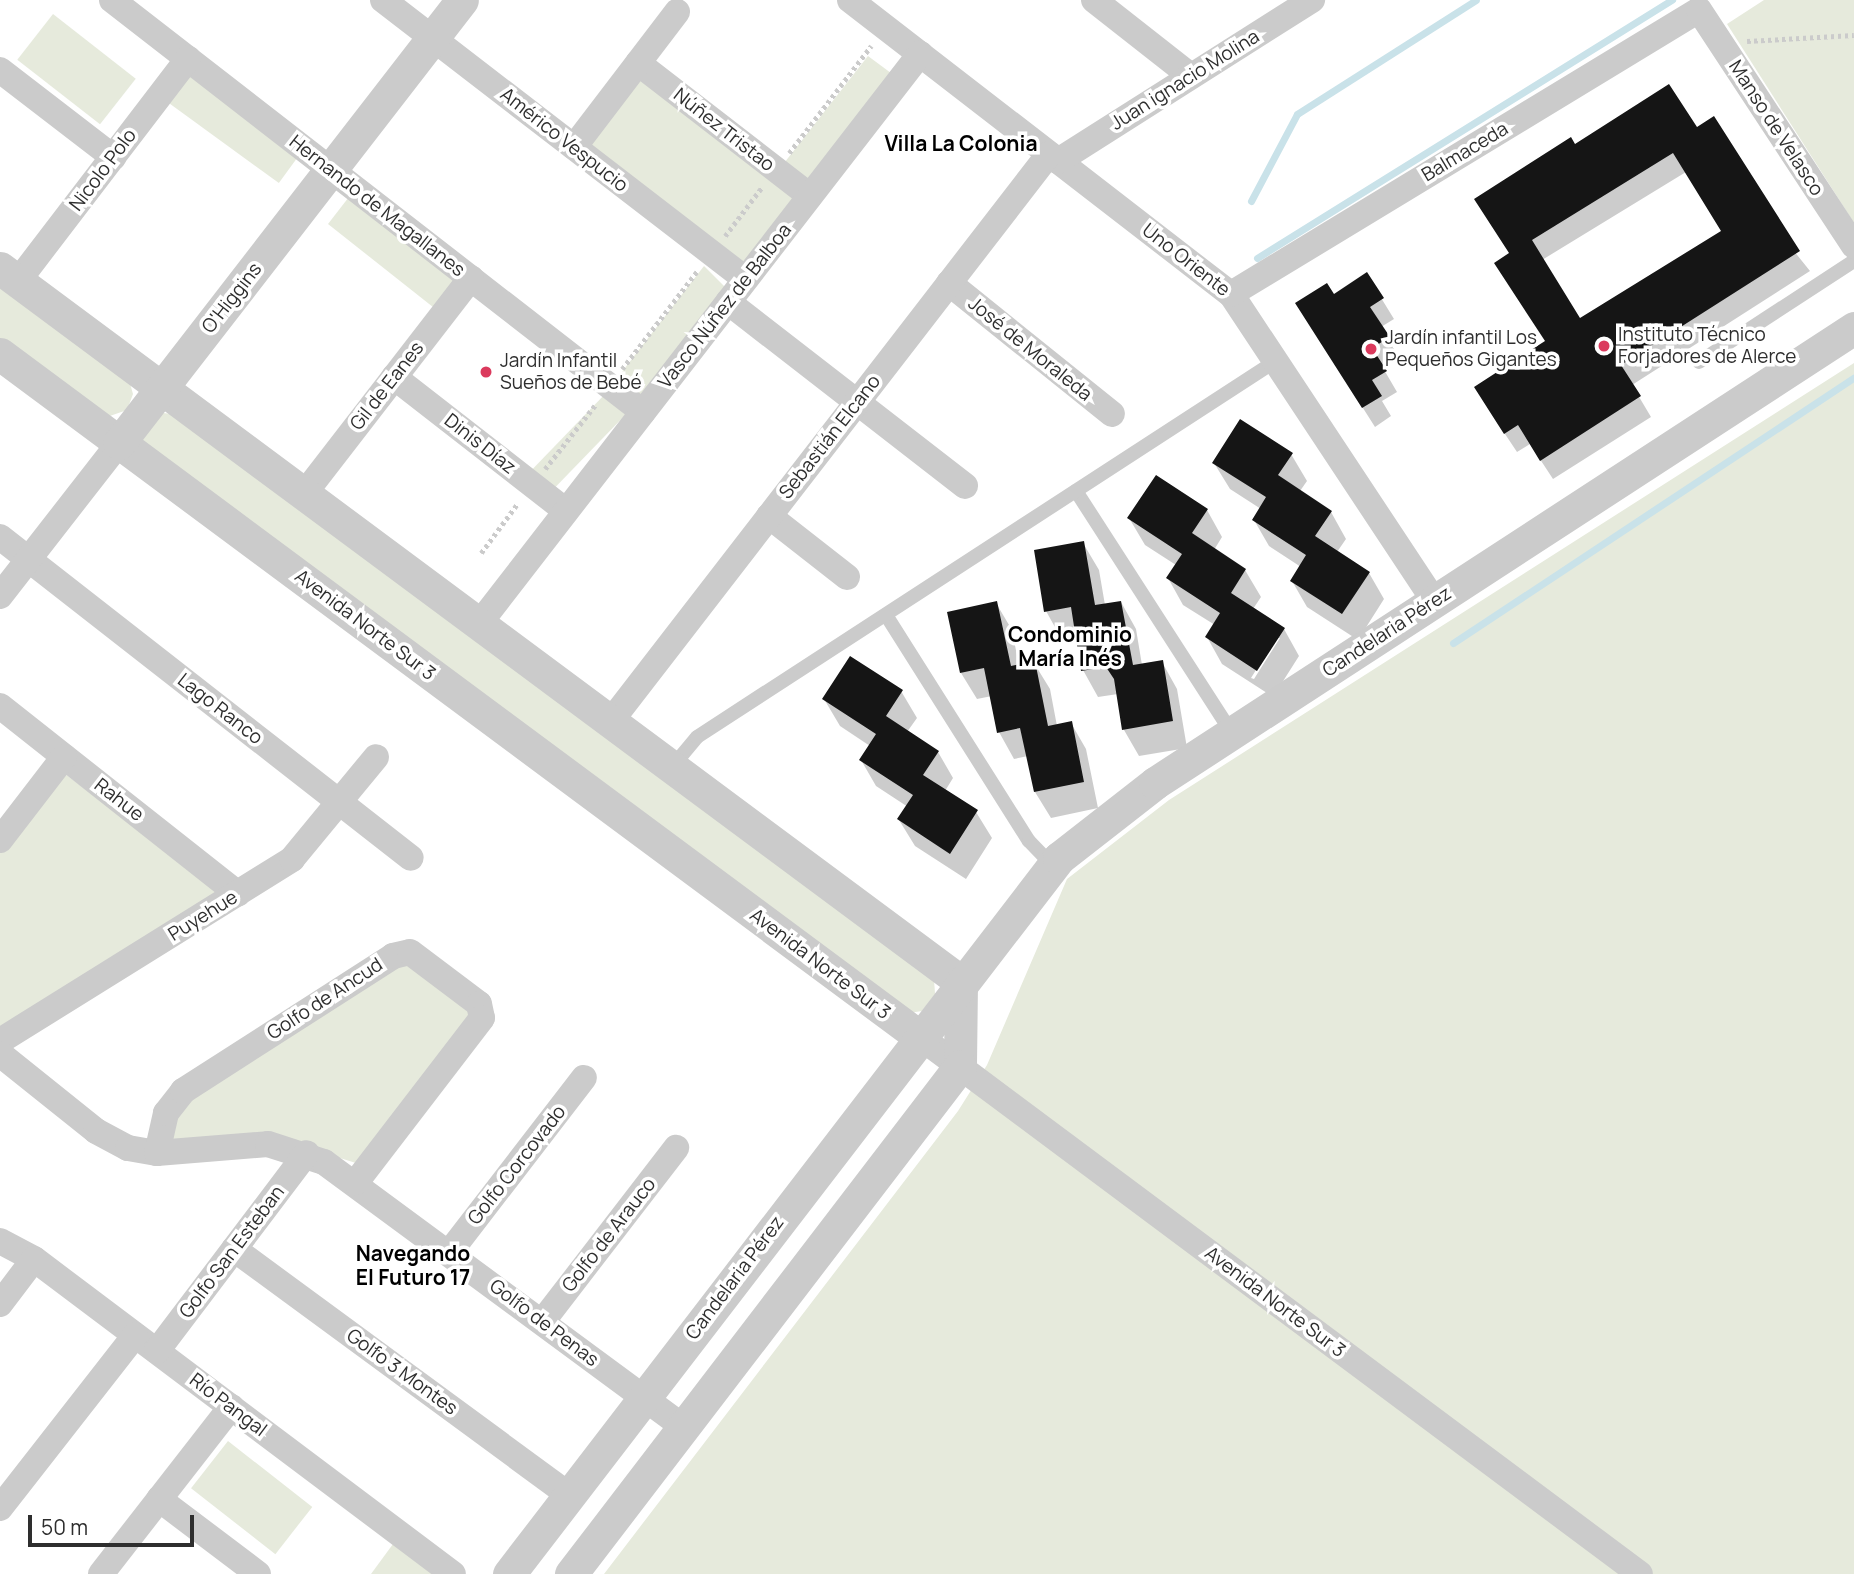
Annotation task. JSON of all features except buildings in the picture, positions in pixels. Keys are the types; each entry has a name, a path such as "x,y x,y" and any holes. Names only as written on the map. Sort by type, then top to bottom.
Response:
{"street":[{"name":"Hernando de Magallanes","path":"112,0 643,412"},
{"name":"Américo Vespucio","path":"383,0 745,279"},
{"name":"O'Higgins","path":"0,596 463,0"},
{"name":"Uno Oriente","path":"850,0 1231,294 1434,601"},
{"path":"1094,0 1192,76"},
{"name":"Juan ignacio Molina","path":"1054,157 1192,76 1312,0"},
{"name":"Manso de Velasco","path":"1699,10 1854,246"},
{"name":"Balmaceda","path":"1231,294 1699,10"},
{"path":"574,148 677,12"},
{"name":"Vasco Núñez de Balboa","path":"479,624 920,54"},
{"name":"Nicolo Polo","path":"9,275 113,157 188,59"},
{"name":"Núñez Tristao","path":"638,63 810,196"},
{"path":"0,70 113,157"},
{"name":"Sebastián Elcano","path":"611,721 949,284 1054,157"},
{"path":"9,275 961,982 960,1066 571,1574"},
{"name":"Gil de Eanes","path":"304,494 471,278"},
{"name":"José de Moraleda","path":"949,284 1112,414"},
{"path":"728,302 965,486"},
{"name":"Candelaria Pérez","path":"509,1574 1052,865 1154,783 1854,328"},
{"name":"Avenida Norte Sur 3","path":"0,354 1640,1574"},
{"name":"Dinis Díaz","path":"394,377 566,511"},
{"path":"769,516 847,577"},
{"name":"Lago Ranco","path":"0,537 411,858"},
{"name":"Rahue","path":"0,706 238,894"},
{"path":"0,839 64,757"},
{"name":"Puyehue","path":"0,1041 292,859 341,803 376,757"},
{"name":"Golfo de Ancud","path":"157,1153 166,1113 183,1091 393,956 410,952 480,1004 482,1018 356,1182"},
{"name":"Golfo de Penas","path":"0,1054 96,1131 128,1148 157,1153 256,1143 307,1153 356,1182 684,1427"},
{"name":"Golfo Corcovado","path":"449,1253 584,1078"},
{"name":"Golfo de Arauco","path":"542,1322 676,1148"},
{"name":"Golfo San Esteban","path":"157,1351 307,1153"},
{"name":"Río Pangal","path":"0,1241 34,1259 453,1574"},
{"name":"Golfo 3 Montes","path":"234,1249 569,1495"},
{"path":"0,1304 34,1259"},
{"path":"0,1508 135,1335"},
{"path":"101,1574 231,1407"},
{"path":"159,1499 258,1574"}],"lane":[{"path":"1699,362 1854,261"},
{"path":"672,767 694,739 1277,360"},
{"path":"1076,491 1232,733"},
{"path":"886,615 1029,841 1052,865"}],"path":[{"path":"481,553 885,27"},
{"path":"1721,43 1854,35"}],"shaded area":[{"path":"1764,0 1854,0 1854,223 1727,24"},
{"path":"53,14 136,79 100,124 17,60"},
{"path":"868,56 895,76 808,181 781,167"},
{"path":"190,74 300,154 279,183 169,103"},
{"path":"638,77 797,196 745,264 591,148 590,137"},
{"path":"352,193 456,281 438,311 328,224"},
{"path":"704,266 726,288 645,396 614,382"},
{"path":"0,284 129,380 133,394 127,410 107,417 0,342"},
{"path":"1854,363 1854,1574 604,1574 958,1111 987,1065 1067,879 1169,800"},
{"path":"608,391 629,411 549,494 528,474"},
{"path":"163,413 172,414 934,979 935,994 922,1011 909,1013 142,444 142,429"},
{"path":"65,774 214,885 216,894 0,1032 0,852"},
{"path":"404,960 471,1014 359,1164 340,1158 170,1143 175,1109"},
{"path":"228,1441 312,1507 275,1554 191,1488"},
{"path":"393,1544 433,1574 371,1574"}],"waterway":[{"path":"1251,201 1297,114 1476,0"},
{"path":"1257,258 1672,0"},
{"path":"1453,643 1854,378"}],"place":[{"name":"Instituto Técnico Forjadores de Alerce","path":"1604,346"},
{"name":"Jardín infantil Los Pequeños Gigantes","path":"1371,349"},
{"name":"Jardín Infantil Sueños de Bebé","path":"486,372"}],"district":[{"name":"Villa La Colonia","path":"961,143"},
{"name":"Condominio María Inés","path":"1070,646"},
{"name":"Navegando El Futuro 17","path":"413,1265"}]}
